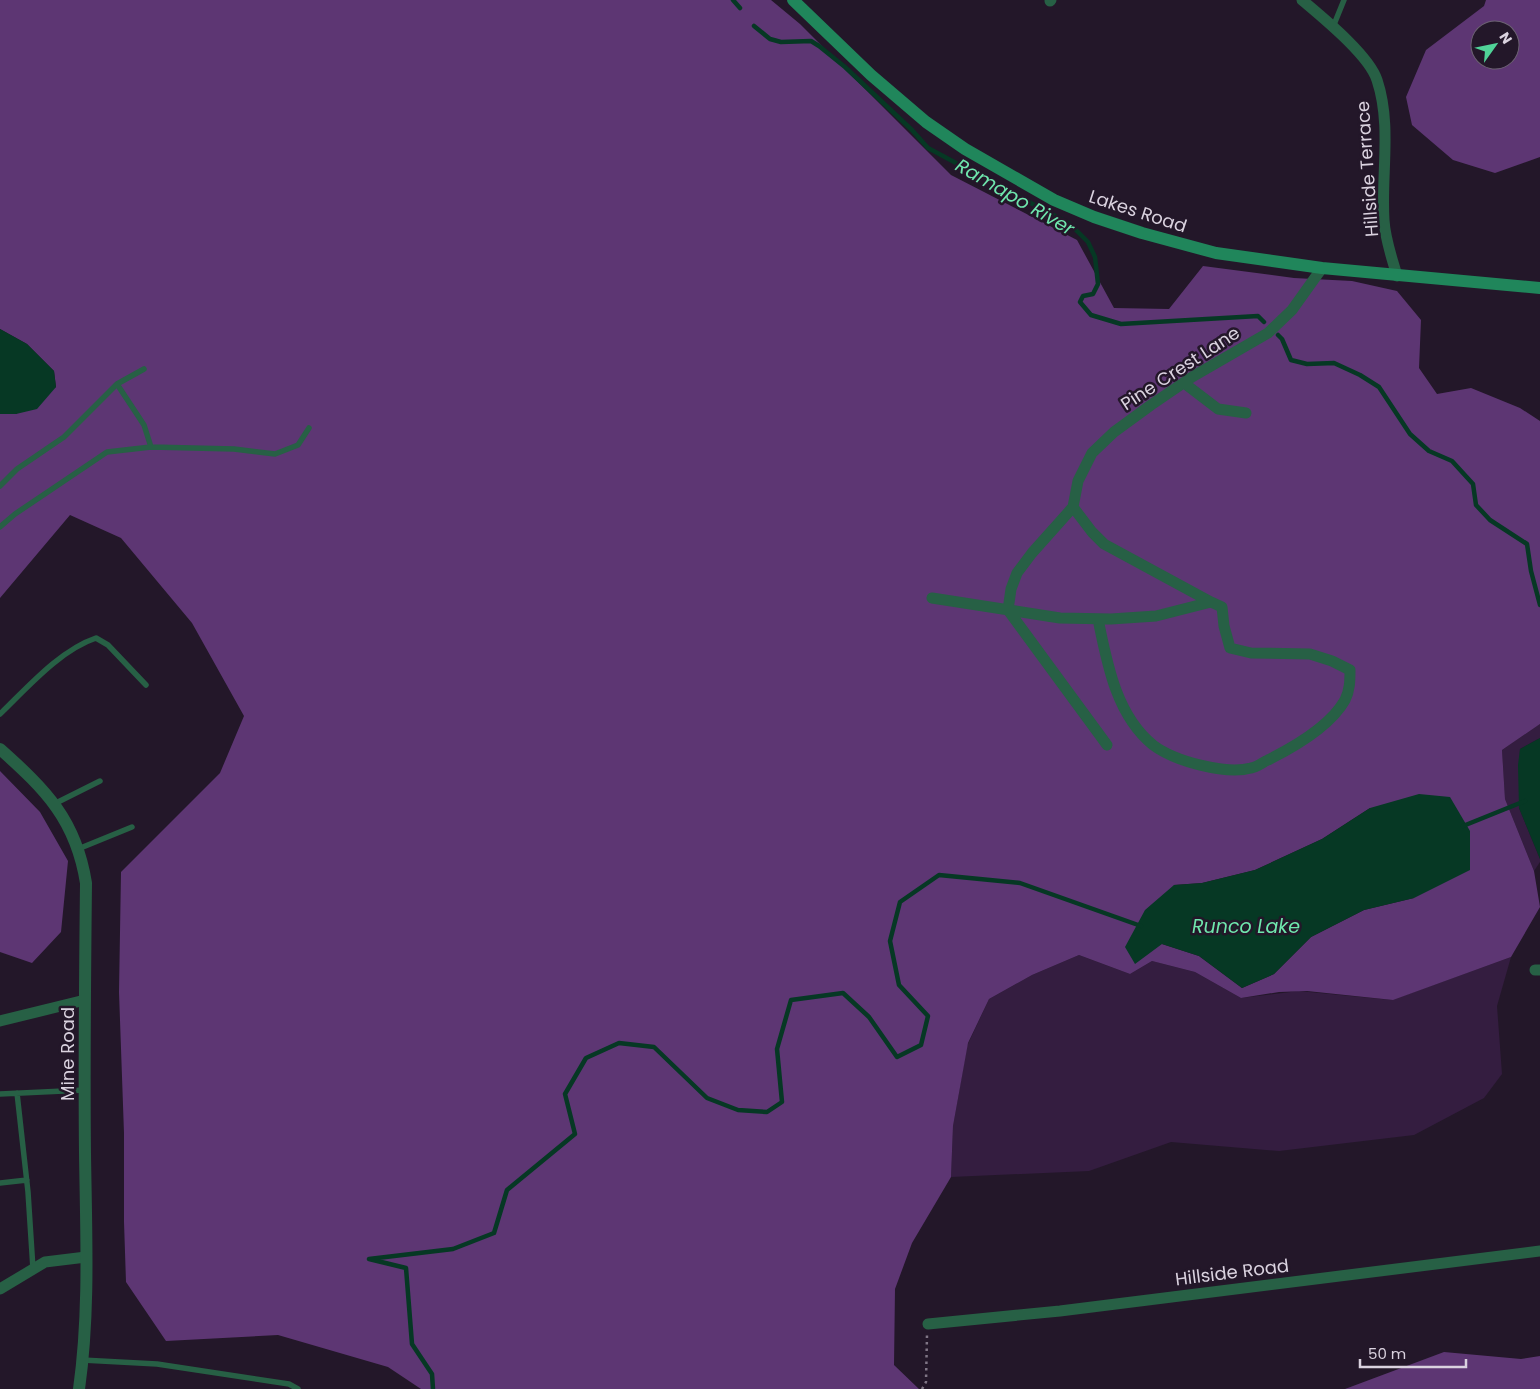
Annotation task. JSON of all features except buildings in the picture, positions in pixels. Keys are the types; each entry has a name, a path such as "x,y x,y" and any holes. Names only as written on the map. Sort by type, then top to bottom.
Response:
{"main road":[{"name":"Lakes Road","path":"793,0 871,75 926,122 965,149 1054,200 1094,217 1142,234 1216,253 1322,268 1540,288"}],"street":[{"name":"Hillside Terrace","path":"1302,0 1333,27 1366,60 1377,79 1384,115 1384,222 1397,276"},
{"name":"Pine Crest Lane","path":"1073,507 1078,482 1092,453 1114,432 1184,383 1268,333 1292,310 1322,268"},
{"path":"1184,383 1218,409 1246,413"},
{"path":"1098,619 1108,668 1122,704 1142,734 1154,746 1172,756 1193,763 1226,770 1251,768 1302,741 1328,720 1345,701 1350,689 1350,670 1332,661 1310,654 1251,653 1230,648 1224,626 1222,607 1104,544 1073,507 1017,574 1011,589 1008,610 1107,744"},
{"path":"932,598 1060,618 1098,619 1156,616 1212,602"},
{"name":"Mine Road","path":"0,749 31,777 54,804 75,841 83,865 86,883 84,1090 86,1257 79,1389"},
{"path":"0,1021 85,1000"},
{"name":"Hillside Road","path":"928,1324 1060,1312 1540,1251"},
{"path":"0,1289 45,1262 86,1257"}],"lane":[{"path":"1333,27 1344,0"},
{"path":"0,486 17,469 64,437 117,384 144,369"},
{"path":"117,384 144,425 151,447"},
{"path":"0,527 14,514 107,452 151,447 234,449 275,454 298,445 308,428"},
{"path":"0,714 57,662 82,643 96,638 108,645 146,685"},
{"path":"54,804 100,781"},
{"path":"78,849 132,827"},
{"path":"0,1094 84,1090"},
{"path":"18,1093 27,1180 33,1269"},
{"path":"0,1183 27,1180"},
{"path":"82,1360 157,1364 289,1384 298,1389"}],"path":[{"path":"922,1389 926,1382 925,1349 928,1324"}],"shaded area":[{"path":"0,0 771,0 800,24 951,175 1077,240 1114,308 1169,309 1203,266 1294,278 1352,281 1397,291 1421,320 1419,368 1437,394 1471,388 1520,408 1540,421 1540,724 1502,750 1505,799 1534,871 1540,907 1511,957 1393,1000 1307,991 1279,992 1241,998 1195,972 1152,961 1130,974 1079,955 1032,975 989,999 968,1043 953,1126 951,1177 912,1243 895,1289 894,1365 919,1389 421,1389 388,1367 278,1335 166,1341 126,1282 124,1133 119,992 121,872 220,773 244,716 192,623 121,538 70,515 0,598 0,414 16,414 56,387 54,371 27,344 0,329","holes":["1370,808 1414,898 1364,910 1311,937 1274,974 1242,988 1199,956 1162,944 1174,885 1202,883 1255,870 1322,839"]},
{"path":"1486,0 1540,0 1540,157 1495,173 1453,160 1412,125 1406,97 1426,50 1484,6"},
{"path":"1540,724 1540,738 1520,749 1519,808 1540,859 1534,871 1505,799 1502,750"},
{"path":"0,771 40,812 68,861 61,932 32,963 0,952"},
{"path":"1079,955 1130,974 1152,961 1195,972 1241,998 1299,991 1392,1000 1511,957 1497,1006 1502,1074 1484,1098 1414,1135 1279,1151 1171,1142 1089,1171 951,1177 953,1126 967,1046 989,999 1032,975"},
{"path":"1444,1352 1521,1359 1540,1356 1540,1389 1345,1389"}],"water":[{"path":"0,329 27,344 54,371 56,387 37,409 16,414 0,414"},
{"path":"1540,738 1540,859 1519,808 1518,765 1520,749"},
{"name":"Runco Lake","path":"1419,794 1450,797 1470,831 1470,870 1414,898 1364,910 1311,937 1274,974 1242,988 1199,956 1162,944 1135,964 1125,947 1145,910 1174,885 1202,883 1255,870 1322,839 1370,808"}],"waterway":[{"name":"Ramapo River","path":"733,0 740,8"},
{"name":"Ramapo River","path":"754,26 770,39 781,42 811,41 819,46 845,67 912,130 928,148 1070,224 1088,242 1095,257 1098,284 1093,294 1083,296 1080,302 1091,315 1121,324 1258,316 1264,322"},
{"name":"Ramapo River","path":"1278,335 1282,339 1291,360 1307,364 1334,363 1360,375 1379,387 1410,434 1429,451 1452,461 1473,484 1476,505 1490,520 1527,544 1531,571 1540,605"},
{"path":"1463,826 1525,801"},
{"path":"433,1389 432,1374 412,1344 406,1268 369,1259 453,1249 494,1233 507,1190 575,1134 565,1094 586,1058 619,1043 654,1047 707,1098 738,1110 767,1112 782,1102 777,1049 791,1000 843,993 869,1017 897,1057 921,1045 928,1016 899,985 890,941 900,902 939,875 1020,883 1141,926"}]}
